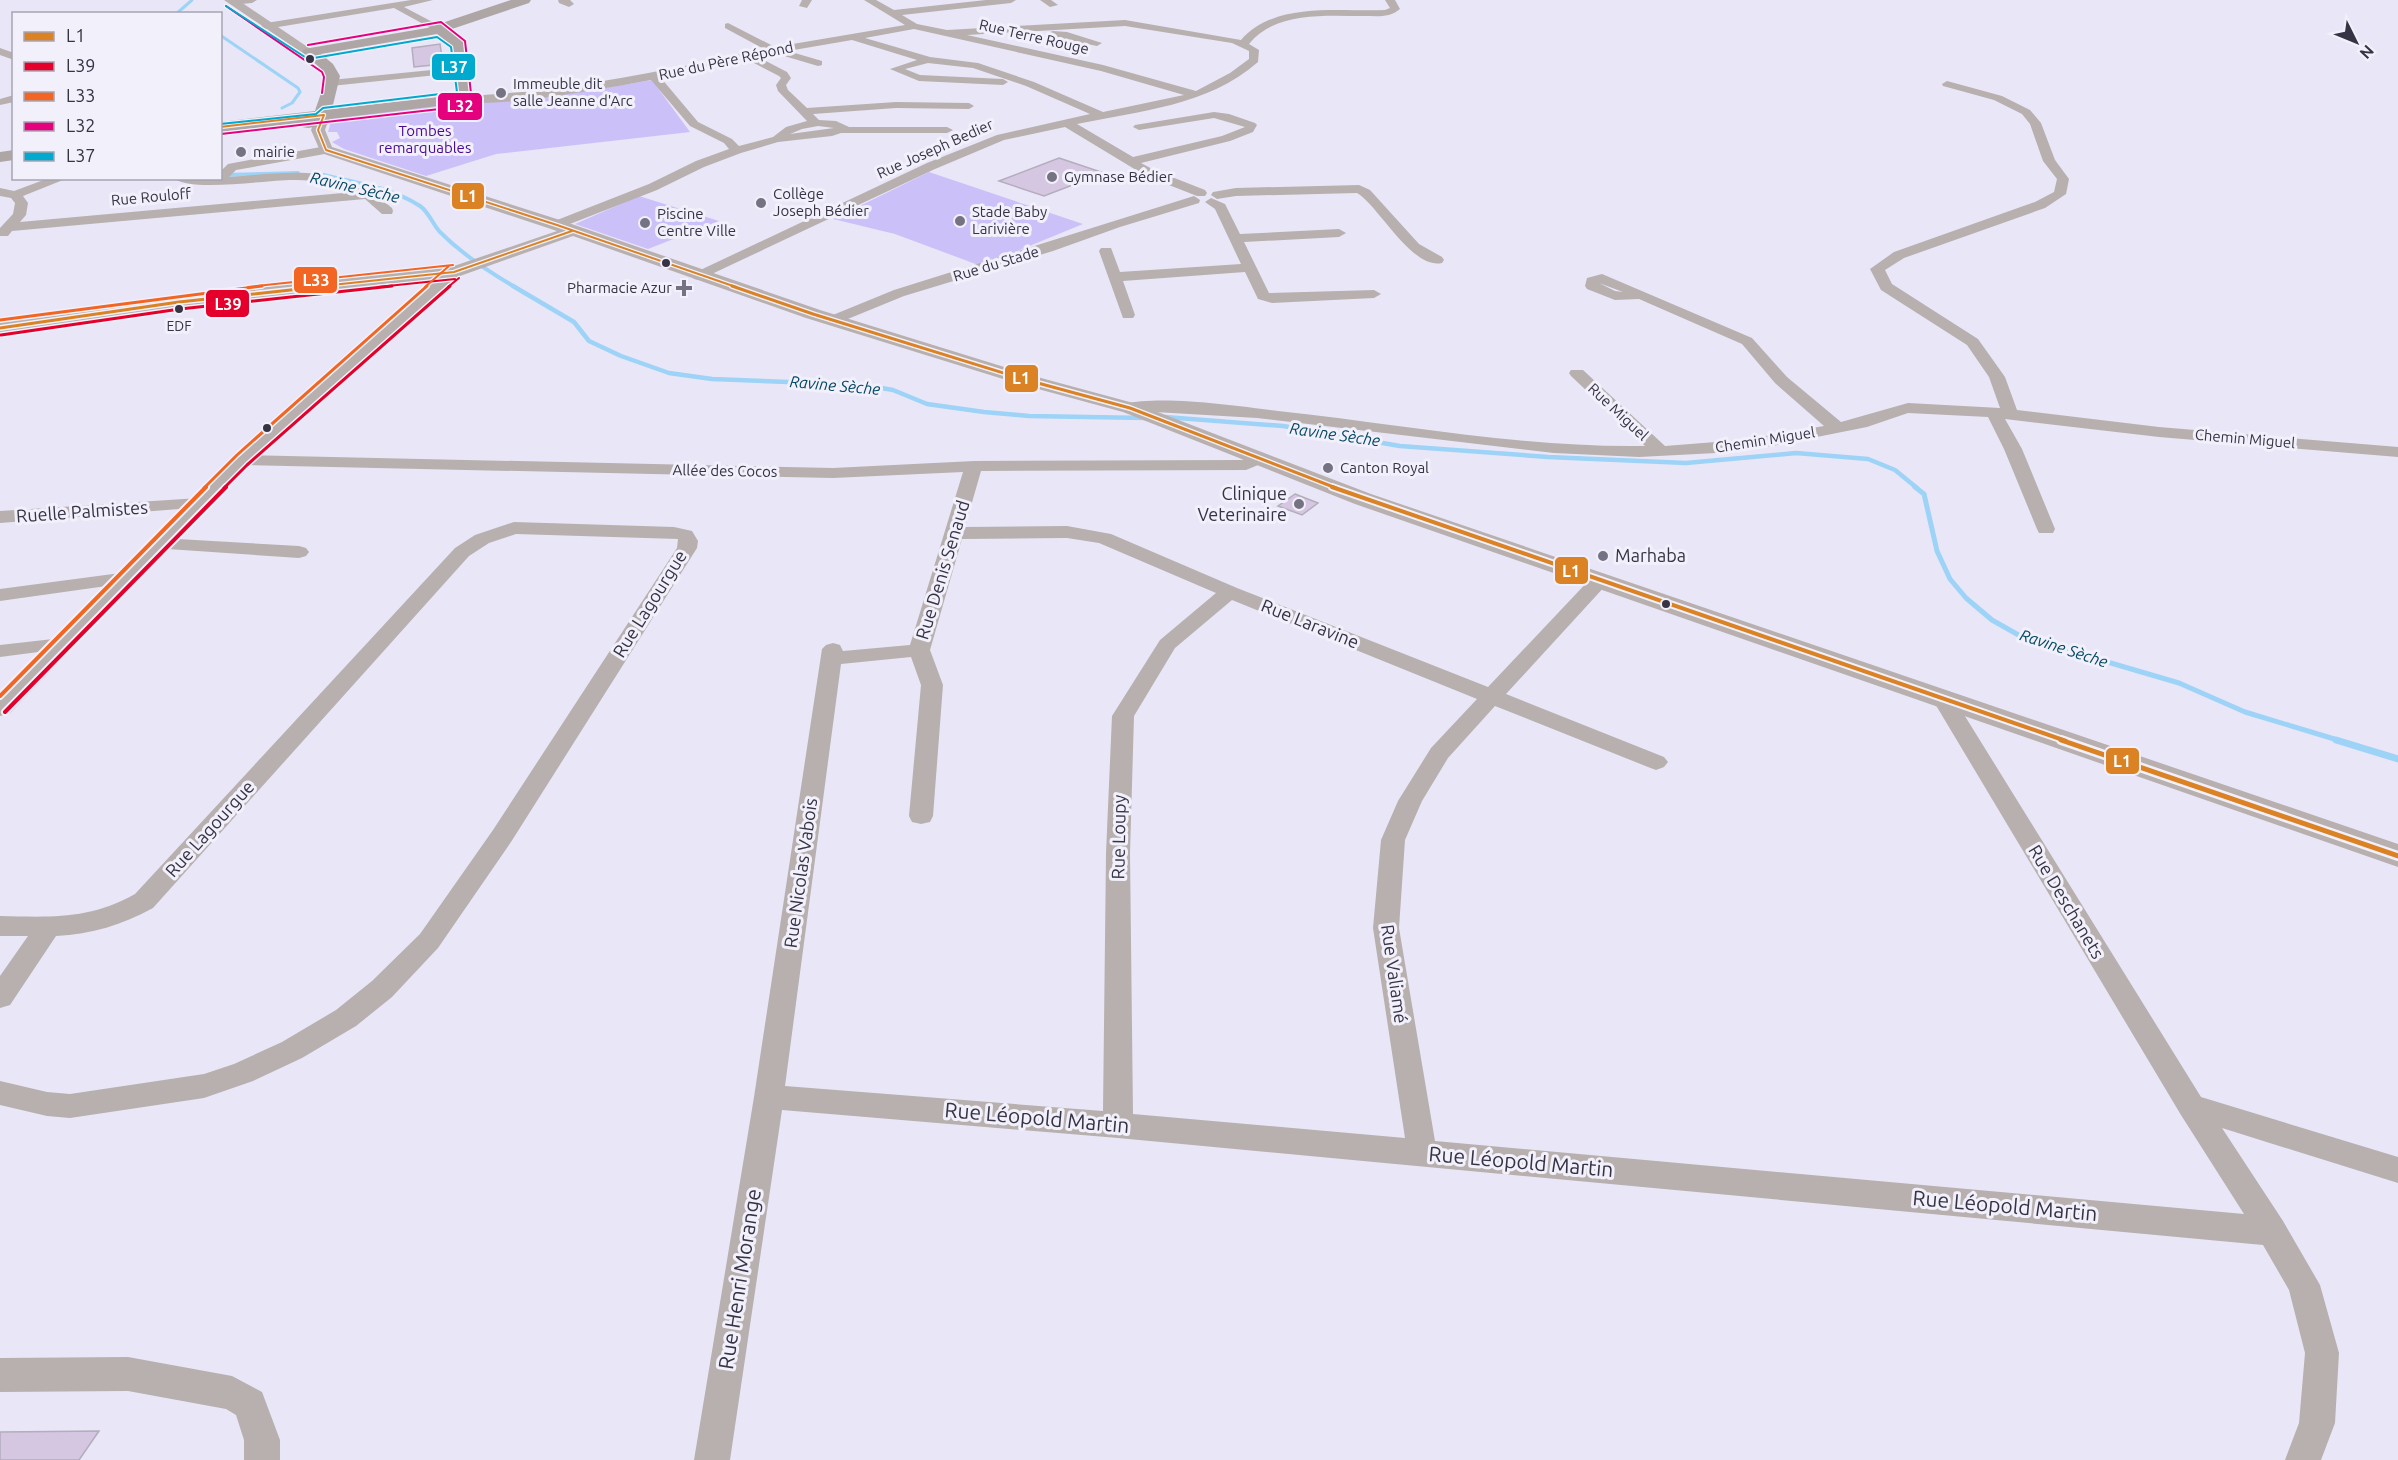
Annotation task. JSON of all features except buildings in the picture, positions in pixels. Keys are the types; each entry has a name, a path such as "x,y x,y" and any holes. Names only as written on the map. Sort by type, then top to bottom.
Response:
{"main road":[{"path":"309,52 439,29 524,0"},
{"path":"439,29 458,43 465,99"},
{"path":"309,52 328,67 332,76 323,118"},
{"name":"Rue du Père Répond","path":"323,118 465,99"},
{"path":"222,127 323,118"},
{"path":"222,132 323,118"}],"street":[{"path":"232,1 252,0"},
{"path":"266,26 391,3 428,0"},
{"name":"Rue Terre Rouge","path":"869,0 914,26 1008,45 1103,68 1197,95"},
{"path":"894,13 1011,0"},
{"path":"948,33 1125,23 1215,37 1243,44 1257,28 1274,21 1314,14 1387,13 1395,9 1390,0"},
{"path":"232,1 266,26 309,52"},
{"path":"391,3 439,29"},
{"path":"728,26 769,51 818,63"},
{"name":"Rue du Père Répond","path":"465,99 497,99 532,95 654,76 688,66 914,26"},
{"path":"1008,45 1050,34 1067,35 1097,43"},
{"path":"852,37 929,60 974,65 1030,84 1101,115"},
{"name":"Rue Joseph Bedier","path":"699,276 931,166 1001,137 1197,95 1229,80 1254,60 1254,50 1243,44"},
{"path":"769,51 758,61 783,74 786,78 781,85 783,91 818,124"},
{"path":"929,60 895,69 919,78 1030,84"},
{"path":"332,83 462,70"},
{"path":"654,76 694,124 728,141 737,150"},
{"path":"1947,84 1998,98 2026,112 2036,123 2049,161 2063,179 2060,194 2040,205 1899,255 1877,269 1886,287 1973,342 1997,377 2002,414 2013,449 2046,529"},
{"path":"804,111 896,105 969,106"},
{"path":"1133,161 1226,139 1249,130 1251,125 1226,116 1214,115 1139,128"},
{"path":"323,118 318,130 326,150"},
{"path":"1065,122 1150,173 1208,198 1220,207 1237,238 1261,294 1267,298 1374,294"},
{"path":"777,139 787,131 818,124 839,125 843,127 843,130"},
{"path":"0,328 179,302 462,270 491,261 699,164 737,150 777,139 843,130 947,130"},
{"path":"222,176 326,150 565,228 699,276 833,320 1023,379 1138,411 1248,455 1599,581 1942,697 2398,856"},
{"path":"222,176 316,178 350,186 368,195 387,211"},
{"path":"0,192 15,195 56,180"},
{"path":"192,210 218,180"},
{"name":"Rue du Stade","path":"833,320 899,293 1027,255 1115,224 1208,198 1366,193 1414,247 1437,260"},
{"path":"5,232 19,215 22,203 15,195"},
{"name":"Rue Rouloff","path":"5,232 192,210 368,195"},
{"path":"1237,238 1339,232"},
{"path":"1106,251 1128,315"},
{"path":"1115,277 1250,268"},
{"path":"0,707 242,460 462,270"},
{"path":"1641,294 1747,341 1780,380 1836,428"},
{"name":"Rue Miguel","path":"1577,373 1659,450"},
{"name":"Chemin Miguel","path":"1138,411 1138,406 1220,409 1479,442 1615,451 1704,450 1791,438 1868,421 1893,411 1911,408 2002,414 2124,428 2398,452"},
{"name":"Allée des Cocos","path":"242,460 833,473 974,466 1246,465 1248,455"},
{"name":"Rue Denis Senaud","path":"921,816 932,685 919,650 974,466"},
{"name":"Ruelle Palmistes","path":"0,518 199,503"},
{"name":"Rue Lagourgue","path":"0,926 77,926 110,919 144,901 462,552 471,545 496,532 527,527 674,532 685,536 688,541 687,548 496,845 429,941 382,989 346,1018 292,1050 243,1073 204,1086 70,1106 47,1104 0,1093"},
{"name":"Rue Laravine","path":"955,533 1067,532 1104,538 1230,592 1656,762"},
{"path":"160,544 298,552"},
{"path":"0,595 128,578"},
{"name":"Rue Valiamé","path":"1422,1153 1386,928 1393,840 1410,801 1439,753 1599,581"},
{"name":"Rue Loupy","path":"1118,1125 1118,853 1123,716 1167,644 1230,592"},
{"path":"0,651 62,644"},
{"name":"Rue Nicolas Vabois","path":"769,1097 832,654 919,650"},
{"name":"Rue Deschanets","path":"1942,697 2191,1106 2304,1285 2322,1353 2317,1423 2303,1460"},
{"path":"0,997 49,926"},
{"name":"Rue Léopold Martin","path":"769,1097 1118,1125 2272,1231"},
{"name":"Rue Henri Morange","path":"712,1460 769,1097"},
{"path":"2191,1106 2398,1170"},
{"path":"0,1375 128,1374 232,1393 250,1404 262,1440 262,1460"}],"green space":[{"name":"Tombes remarquables","path":"652,80 690,132 496,154 426,176 344,149 332,142 340,138 337,132 328,132 332,118 467,101 586,91"},
{"name":"Stade Baby Larivière","path":"929,172 1083,224 981,266 895,234 833,219"},
{"name":"Piscine Centre Ville","path":"639,196 719,221 648,249 575,224"}],"waterway":[{"name":"Ravine Sèche","path":"178,12 192,0"},
{"name":"Ravine Sèche","path":"222,36 298,88 300,92 292,103 282,108"},
{"name":"Ravine Sèche","path":"224,175 298,173"},
{"name":"Ravine Sèche","path":"323,175 373,186 420,206 440,232 457,248 515,287"},
{"name":"Ravine Sèche","path":"513,286 574,322 589,341 621,356 669,373 712,379 864,385 893,390 927,404 984,412 1029,416 1146,418"},
{"name":"Ravine Sèche","path":"1165,417 1283,426 1400,446 1548,457 1686,463 1796,453 1868,459 1895,470 1917,488"},
{"name":"Ravine Sèche","path":"1915,487 1924,494 1937,551 1950,579 1966,598 1992,620 2022,637 2179,683 2245,712 2341,741"},
{"name":"Ravine Sèche","path":"2336,740 2398,759"}],"transit line":[{"name":"L32","path":"226,6 322,72 324,77 322,93"},
{"name":"L37","path":"222,124 316,114 323,108 457,92 451,47 437,37 308,59 226,6"},
{"name":"L32","path":"222,134 466,106 472,102 465,41 441,22 308,45"},
{"name":"L1","path":"222,127 324,115 318,130 326,150 557,225 813,314 1023,379 1130,408 1363,499 2398,856"},
{"name":"L1","path":"0,328 179,302 454,272 572,231"},
{"name":"L33","path":"0,320 178,295 453,265"},
{"name":"L33","path":"0,696 237,455 449,266"},
{"name":"L39","path":"5,712 247,465 459,278"},
{"name":"L39","path":"1,335 180,309 455,279"}],"place":[{"name":"Immeuble dit salle Jeanne d'Arc","path":"501,93"},
{"name":"mairie","path":"241,152"},
{"name":"Gymnase Bédier","path":"1052,177"},
{"name":"Collège Joseph Bédier","path":"761,203"},
{"name":"Stade Baby Larivière","path":"960,221"},
{"name":"Piscine Centre Ville","path":"645,223"},
{"name":"Pharmacie Azur","path":"684,288"},
{"name":"EDF","path":"179,309"},
{"name":"Canton Royal","path":"1328,468"},
{"name":"Clinique Veterinaire","path":"1299,504"},
{"name":"Marhaba","path":"1603,556"}]}
